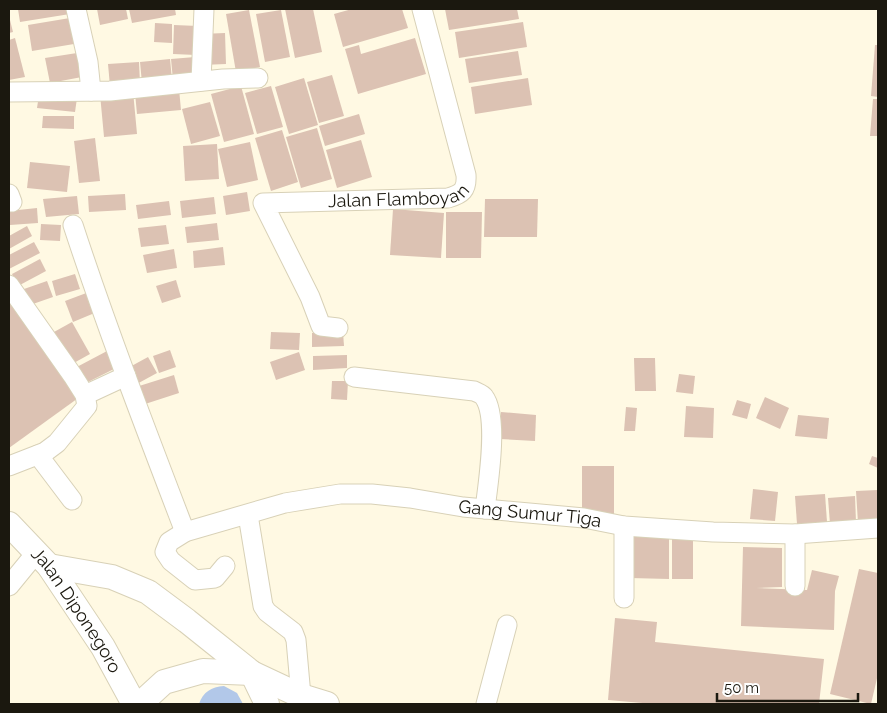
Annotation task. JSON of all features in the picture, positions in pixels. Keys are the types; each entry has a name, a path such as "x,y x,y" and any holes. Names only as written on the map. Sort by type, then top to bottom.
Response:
{"main road":[{"name":"Jalan Diponegoro","path":"9,524 42,560 102,647 134,704"},
{"path":"42,560 112,577 148,592 252,673 301,696 327,704"},
{"path":"140,704 164,682 203,671 252,673"},
{"path":"252,673 267,704"}],"street":[{"path":"76,9 89,69 91,91"},
{"path":"201,81 204,9"},
{"name":"Jalan Flamboyan","path":"338,328 321,326 310,296 263,203 448,198 462,192 467,184 466,175 422,9"},
{"path":"9,92 126,90 201,81 258,78"},
{"path":"73,225 126,376 185,532 169,542 165,552 171,561 196,580 216,578 225,566"},
{"path":"9,285 69,369 85,396 87,406 57,443 38,455 9,466"},
{"path":"85,396 126,376"},
{"path":"354,377 474,391 484,395 488,403 491,420 491,449 486,509"},
{"path":"38,455 72,500"},
{"name":"Gang Sumur Tiga","path":"185,532 285,503 340,494 382,495 486,509 584,518 624,526 713,532 795,534 878,528"},
{"path":"248,515 261,598 267,612 293,632 296,640 301,696"},
{"path":"624,526 624,598"},
{"path":"795,534 795,586"},
{"path":"9,586 42,560"},
{"path":"486,704 507,625"}],"water":[{"path":"224,686 237,693 243,704 199,704 208,691"}],"building":[{"path":"18,9 69,9 70,14 20,22"},
{"path":"97,9 126,9 128,19 100,25"},
{"path":"129,9 175,9 176,15 132,23"},
{"path":"285,9 313,9 322,52 295,58"},
{"path":"352,9 402,9 408,28 343,47 334,14"},
{"path":"445,9 517,9 519,19 449,30"},
{"path":"249,10 260,67 236,72 226,14"},
{"path":"281,10 290,57 265,62 256,14"},
{"path":"9,16 13,32 9,33"},
{"path":"76,17 80,43 32,51 28,25"},
{"path":"523,22 527,47 459,58 455,32"},
{"path":"155,23 172,24 172,43 154,42"},
{"path":"174,25 198,26 196,55 173,54"},
{"path":"225,33 226,64 202,65 201,34"},
{"path":"15,38 25,77 9,80 9,40"},
{"path":"415,38 426,74 358,94 345,49 359,45 361,54"},
{"path":"875,45 878,45 878,97 871,96"},
{"path":"518,51 522,75 469,83 465,59"},
{"path":"77,53 82,77 50,83 45,58"},
{"path":"195,57 196,78 173,80 171,59"},
{"path":"170,59 172,80 142,83 140,62"},
{"path":"139,62 140,83 110,86 108,64"},
{"path":"332,75 344,116 319,123 307,82"},
{"path":"304,78 318,125 289,134 275,87"},
{"path":"528,78 532,105 475,114 471,87"},
{"path":"241,86 254,134 224,142 211,94"},
{"path":"271,86 283,127 257,134 245,93"},
{"path":"179,89 181,110 137,114 135,93"},
{"path":"133,91 137,134 104,137 100,94"},
{"path":"39,95 77,98 75,112 37,108"},
{"path":"873,99 878,99 878,136 870,136"},
{"path":"210,102 220,136 191,144 182,109"},
{"path":"359,114 365,134 325,146 319,126"},
{"path":"43,116 74,116 74,129 42,128"},
{"path":"317,128 332,179 301,188 286,137"},
{"path":"282,130 298,182 271,191 255,138"},
{"path":"95,138 100,181 79,183 74,141"},
{"path":"361,140 372,177 337,188 326,150"},
{"path":"250,142 258,180 227,187 218,149"},
{"path":"217,144 219,179 185,181 183,146"},
{"path":"30,162 70,166 67,192 27,188"},
{"path":"247,192 250,211 226,215 223,196"},
{"path":"125,194 126,210 89,212 88,196"},
{"path":"77,196 79,214 46,217 43,199"},
{"path":"214,197 216,214 182,218 180,201"},
{"path":"485,199 538,199 537,237 484,237"},
{"path":"169,201 171,215 138,219 136,205"},
{"path":"37,208 38,223 10,225 9,211"},
{"path":"393,209 444,213 441,258 390,255"},
{"path":"446,212 482,212 481,258 446,258"},
{"path":"217,223 219,240 187,243 185,227"},
{"path":"41,224 61,225 60,241 40,240"},
{"path":"166,225 169,244 141,247 138,228"},
{"path":"27,226 32,236 9,249 9,236"},
{"path":"34,242 40,253 9,269 9,255"},
{"path":"223,247 225,265 194,268 193,251"},
{"path":"174,249 177,268 147,273 143,255"},
{"path":"40,259 46,271 18,286 12,274"},
{"path":"75,274 80,289 56,296 52,281"},
{"path":"176,280 181,297 162,303 156,286"},
{"path":"47,281 53,297 30,305 24,289"},
{"path":"89,292 97,312 73,322 65,301"},
{"path":"9,298 81,396 9,448"},
{"path":"72,322 90,354 72,364 54,332"},
{"path":"271,332 300,333 299,350 270,349"},
{"path":"343,332 344,346 312,347 312,333"},
{"path":"109,350 118,367 82,385 73,369"},
{"path":"170,350 176,367 159,373 153,356"},
{"path":"299,352 305,370 276,380 270,362"},
{"path":"347,355 347,368 313,370 313,356"},
{"path":"148,357 157,373 135,385 126,369"},
{"path":"634,358 655,358 656,391 635,391"},
{"path":"679,374 695,376 693,394 676,392"},
{"path":"174,375 179,393 142,405 136,387"},
{"path":"332,381 348,381 347,400 331,399"},
{"path":"765,397 789,408 780,429 756,418"},
{"path":"737,400 751,404 747,419 732,415"},
{"path":"686,406 714,408 713,438 684,437"},
{"path":"626,407 637,408 635,431 624,431"},
{"path":"501,412 536,415 535,441 500,439"},
{"path":"798,415 829,418 827,439 795,436"},
{"path":"872,456 878,458 878,468 869,464"},
{"path":"582,466 614,466 614,515 582,514"},
{"path":"753,489 778,492 775,521 750,519"},
{"path":"878,490 878,522 858,523 856,491"},
{"path":"825,494 827,522 797,524 795,496"},
{"path":"855,496 856,522 830,524 828,498"},
{"path":"630,536 669,537 669,579 630,578"},
{"path":"693,538 693,579 672,579 672,539"},
{"path":"743,547 782,548 782,587 756,588 807,590 812,570 839,576 835,591 834,630 741,626"},
{"path":"859,569 878,573 878,674 871,704 830,694"},
{"path":"615,618 657,622 655,642 824,659 819,704 654,704 608,700"}]}
